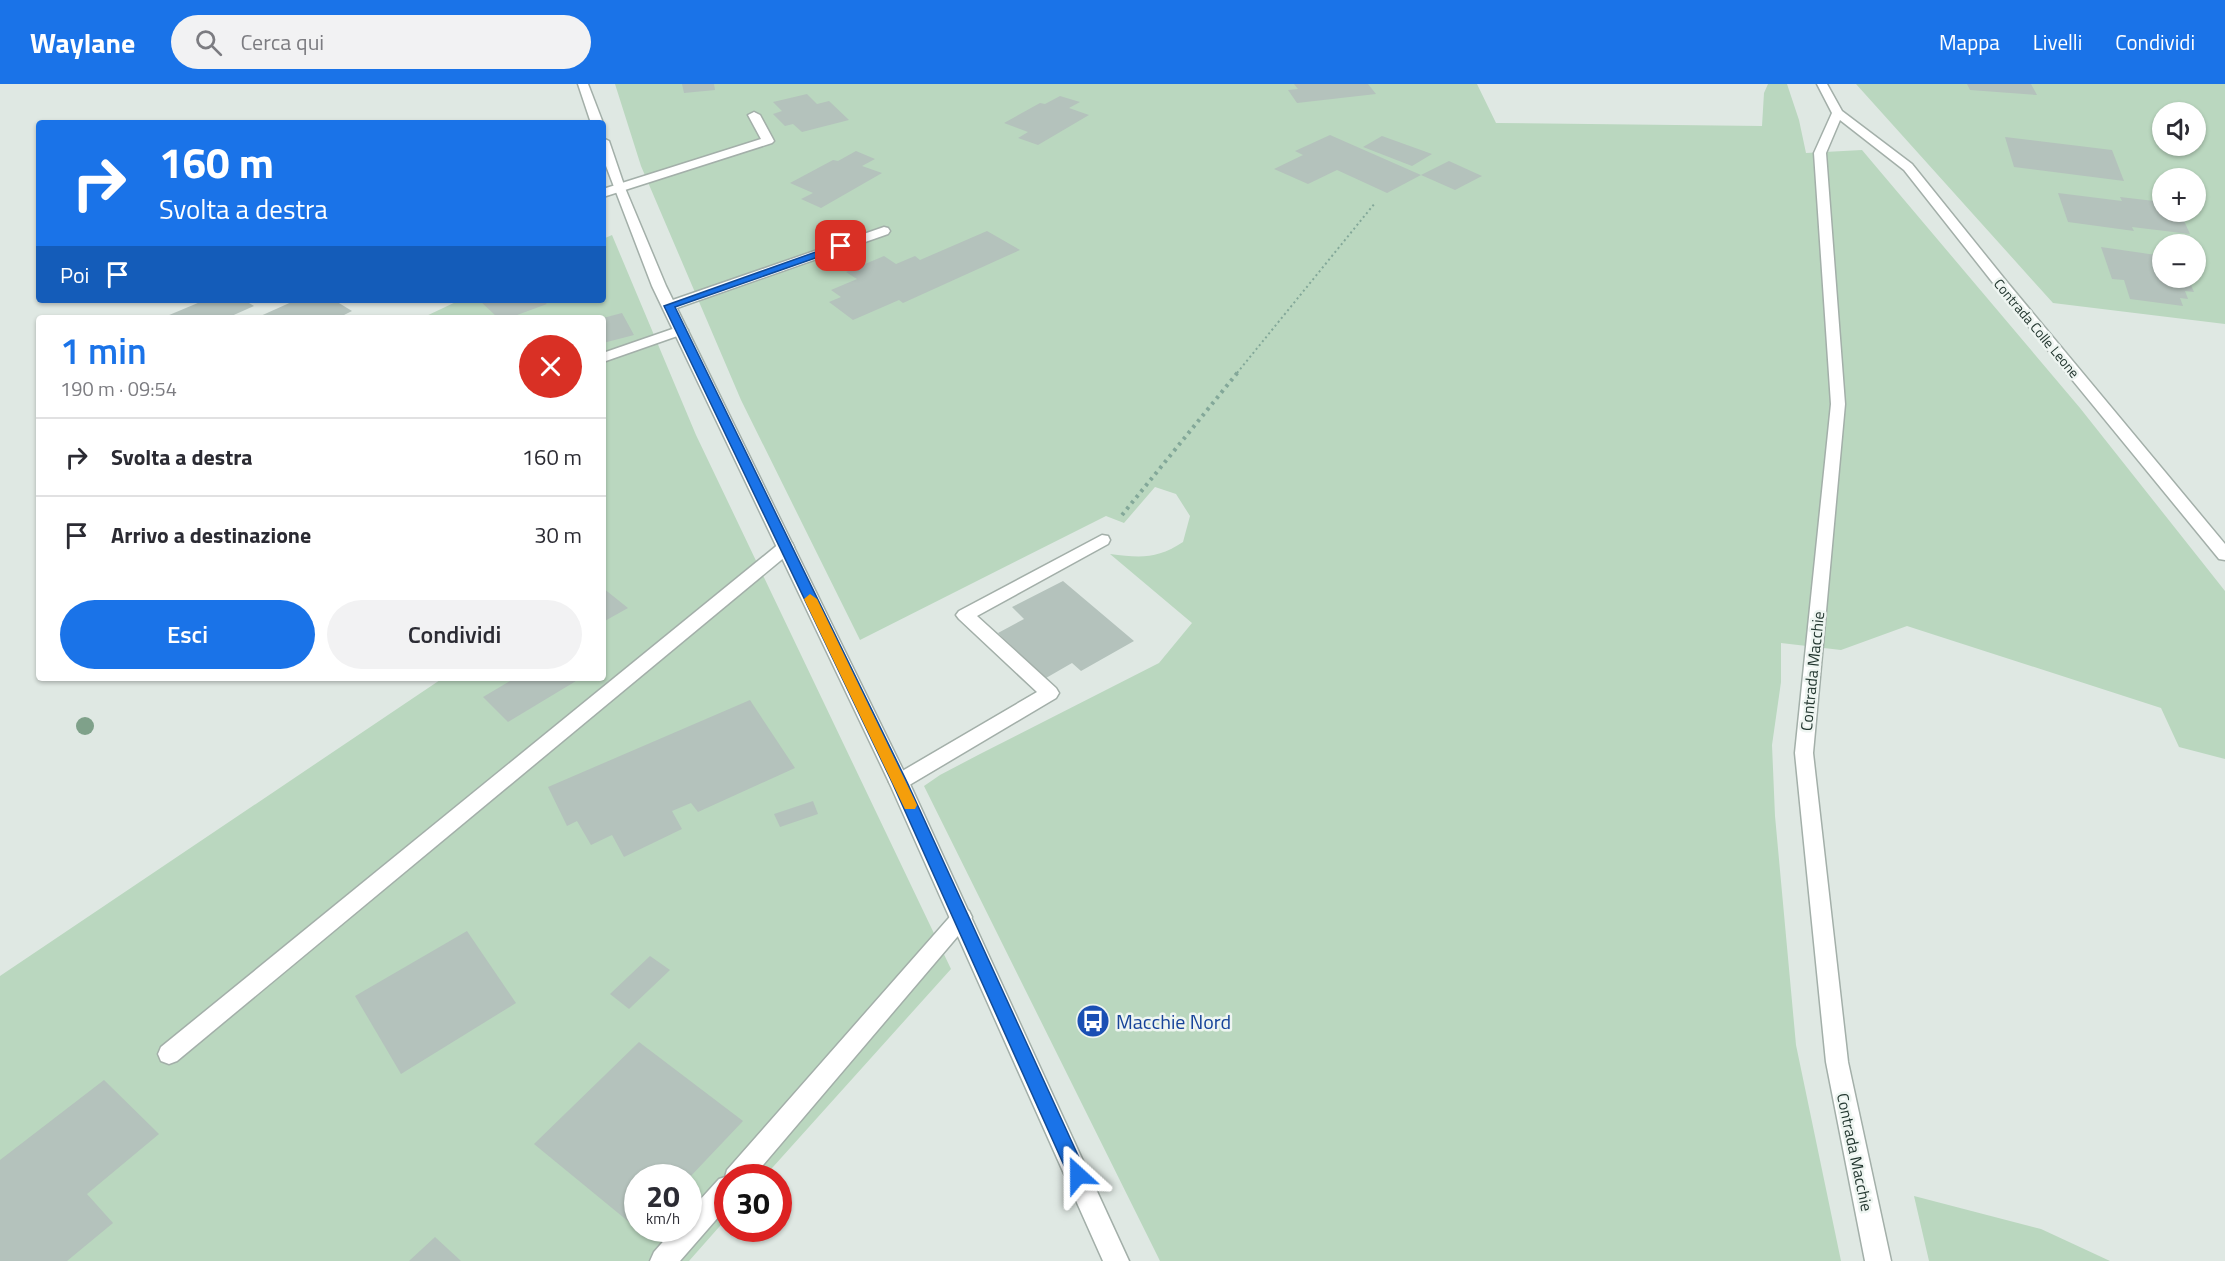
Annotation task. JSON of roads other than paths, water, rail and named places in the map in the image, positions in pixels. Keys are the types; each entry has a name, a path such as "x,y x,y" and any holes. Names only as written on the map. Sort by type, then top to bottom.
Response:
{"street":[{"path":"584,84 596,120"},
{"path":"1822,84 1838,113"},
{"name":"Contrada Colle Leone","path":"1838,113 1908,167 2002,285 2225,555"},
{"name":"Contrada Macchie","path":"1838,113 1820,153 1838,404 1804,753 1837,1062 1878,1261"},
{"path":"611,190 768,141 754,115"},
{"path":"606,159 611,190 900,782 1116,1261"},
{"path":"669,306 884,231"},
{"path":"606,357 681,330"},
{"path":"900,782 1050,693 965,615 1102,540"},
{"path":"169,1054 786,547"},
{"path":"748,1164 962,918"},
{"path":"663,1261 714,1203"}],"place":[{"name":"Macchie Nord","path":"1093,1021"}]}
